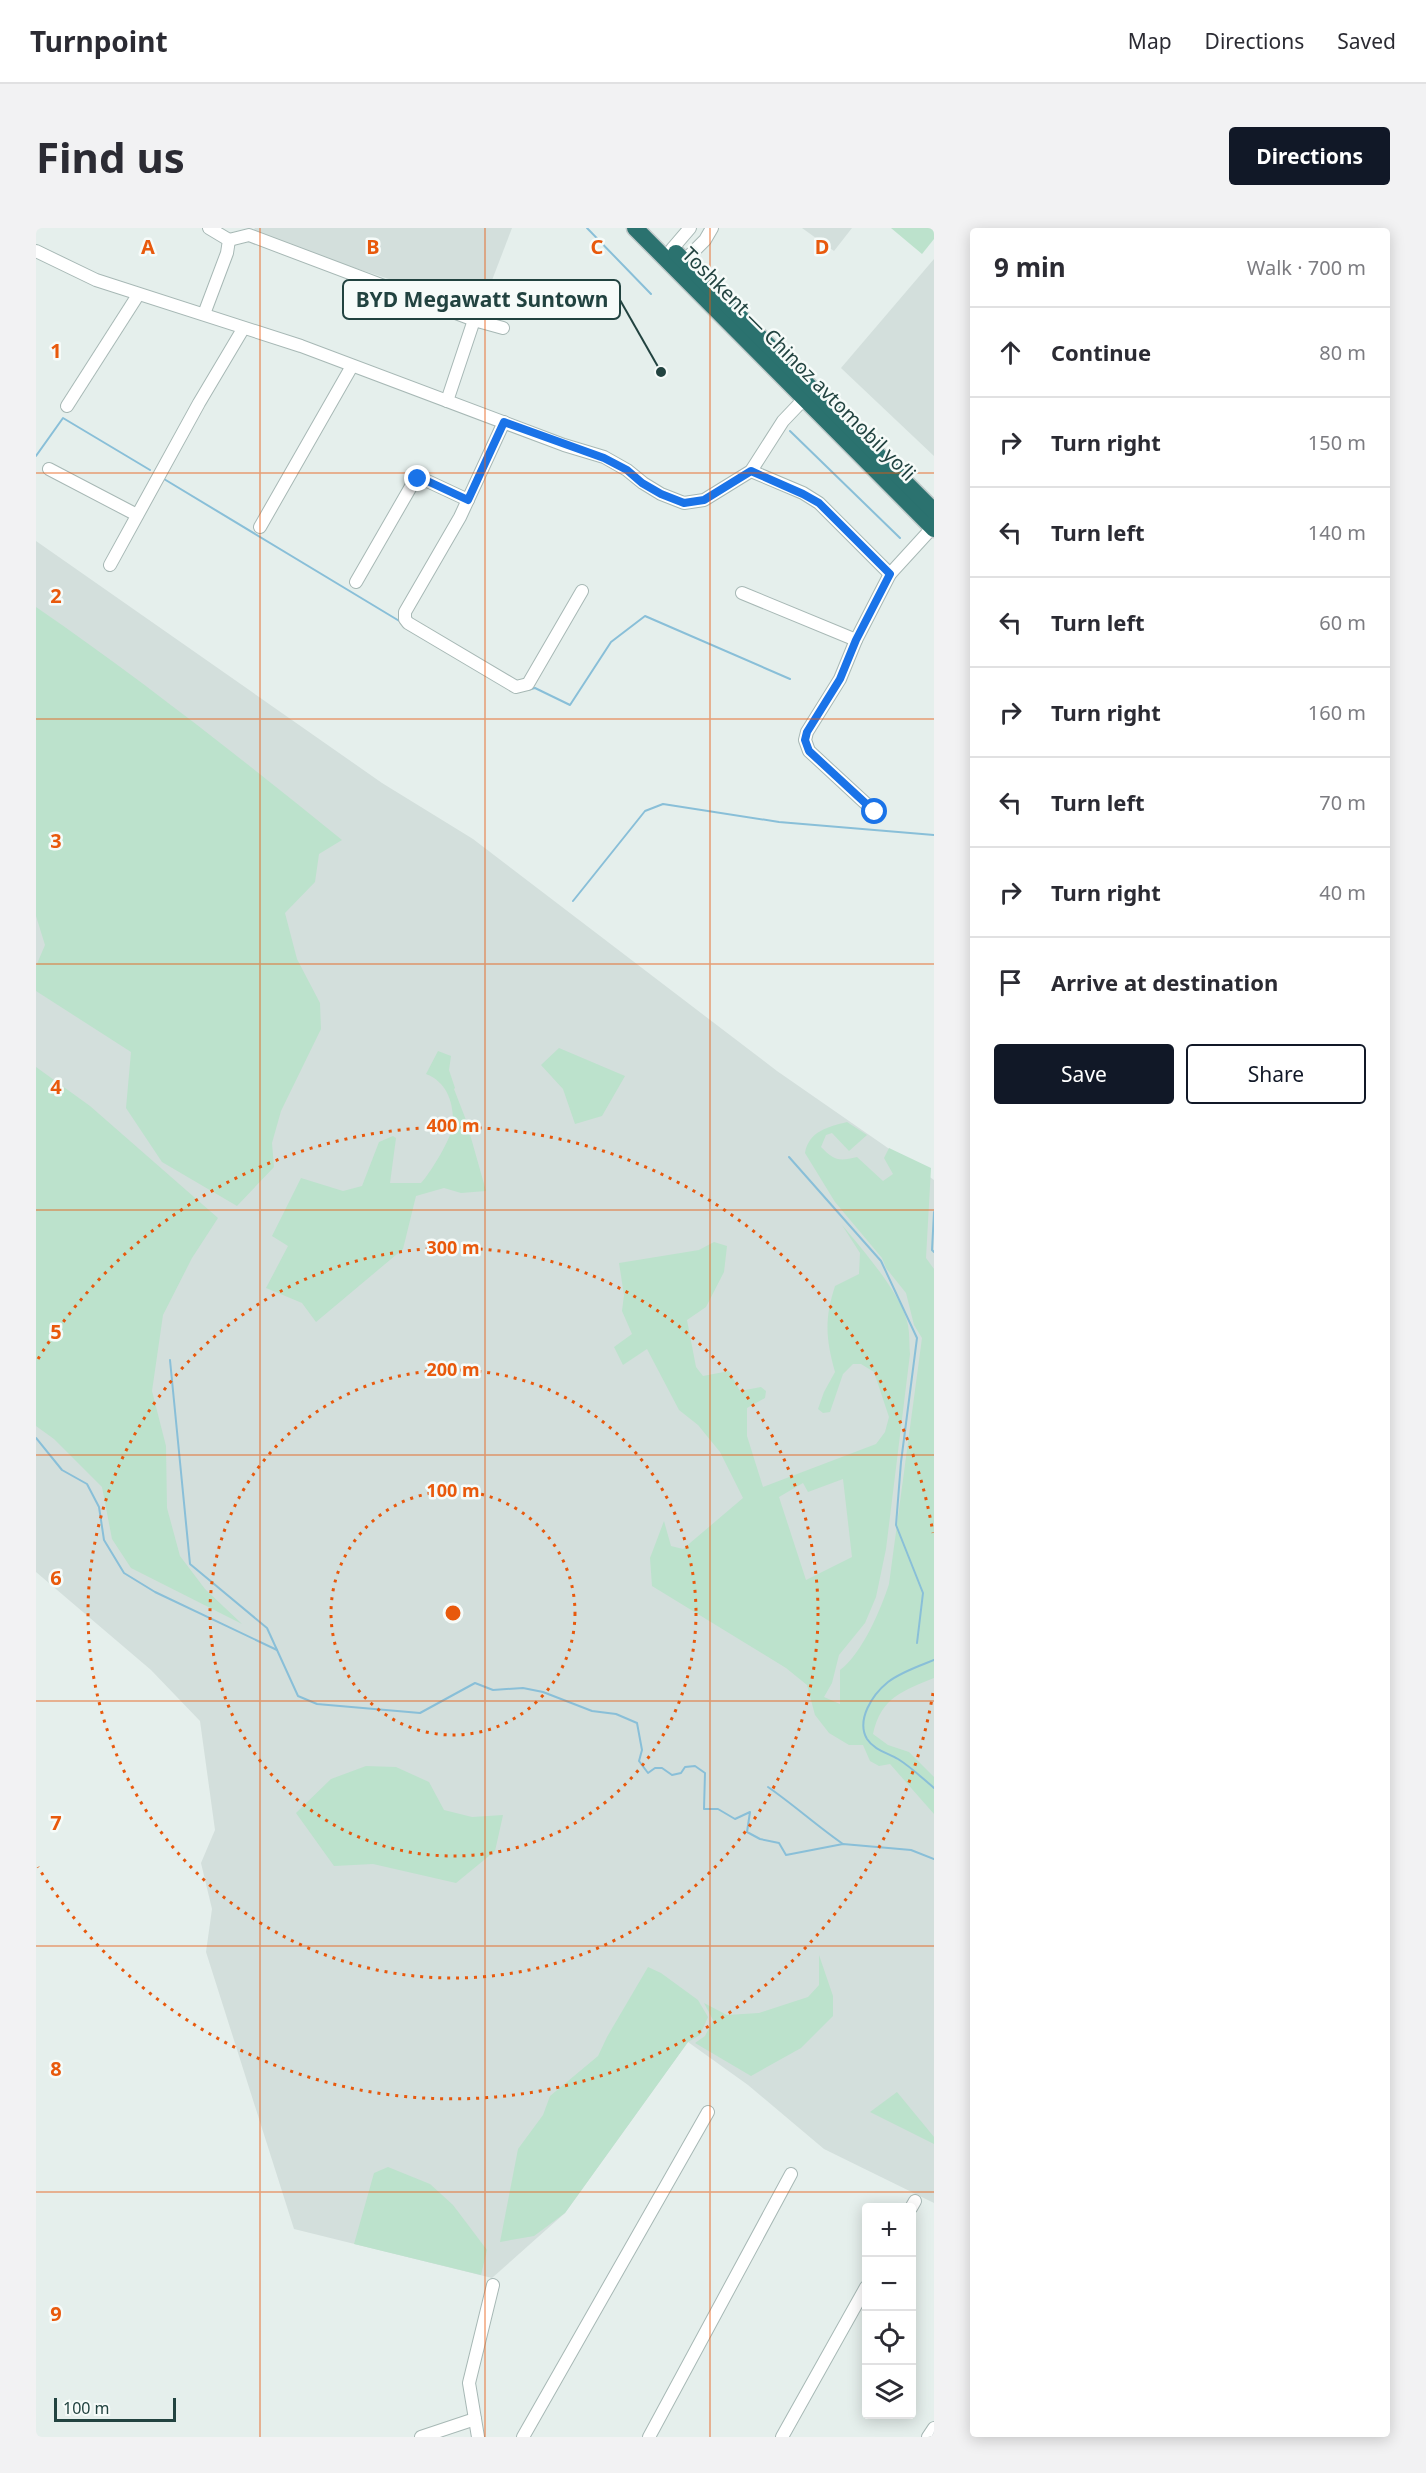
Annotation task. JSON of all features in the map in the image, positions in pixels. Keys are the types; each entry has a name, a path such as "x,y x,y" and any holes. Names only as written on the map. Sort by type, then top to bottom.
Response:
{"highway":[{"name":"Toshkent — Chinoz avtomobil yoʻli","path":"635,228 804,399 934,523"},
{"name":"Toshkent — Chinoz avtomobil yoʻli","path":"651,228 934,523"}],"street":[{"path":"209,228 229,240 249,235 474,320 503,328"},
{"path":"678,255 690,228"},
{"path":"678,255 705,240 712,228"},
{"path":"204,314 227,253 229,240"},
{"path":"36,251 96,280 300,346 604,458 627,470 642,483 661,494 684,503 704,500 751,471 783,421 804,399"},
{"path":"67,406 138,295"},
{"path":"447,401 474,320"},
{"path":"110,565 199,403 243,329"},
{"path":"260,527 352,366"},
{"path":"504,422 468,500 405,612 405,619 408,623 516,687 523,687 528,684 582,591"},
{"path":"49,469 137,516"},
{"path":"751,471 819,503 890,574"},
{"path":"356,582 413,483 418,479 423,479 468,500"},
{"path":"875,812 809,751 805,740 807,732 840,679 856,640 890,574 934,523"},
{"path":"742,593 856,640"},
{"path":"523,2437 708,2112"},
{"path":"649,2437 792,2174"},
{"path":"478,2437 469,2382 493,2285"},
{"path":"782,2437 862,2296"},
{"path":"421,2437 475,2419"},
{"path":"928,2437 934,2428"}],"shaded area":[{"path":"255,228 512,228 481,309 251,234"},
{"path":"802,228 852,228 834,251"},
{"path":"934,259 934,456 841,368"},
{"path":"36,541 382,783 473,839 777,1071 934,1180 934,2203 824,2149 748,2085 688,2042 565,2213 492,2278 294,2229 206,1952 212,1909 201,1863 215,1830 200,1721 151,1670 36,1572"}],"green space":[{"path":"891,228 934,228 934,239 922,254"},
{"path":"36,607 191,721 342,840 319,854 315,882 285,913 297,959 320,1003 321,1029 281,1111 272,1143 274,1167 237,1206 162,1162 126,1108 131,1052 36,991 36,966 45,945 36,916"},
{"path":"559,1048 625,1076 602,1116 575,1124 563,1089 541,1065"},
{"path":"438,1051 451,1056 449,1070 486,1191 461,1193 444,1188 416,1196 403,1249 316,1322 302,1303 266,1288 288,1246 272,1236 301,1178 343,1191 362,1186 379,1142 393,1136 396,1138 390,1183 421,1183 440,1155 453,1125 448,1094 439,1082 426,1074"},
{"path":"36,1067 90,1106 218,1218 192,1258 163,1315 152,1391 166,1446 167,1508 180,1556 205,1589 242,1624 131,1568 112,1539 102,1487 54,1439 36,1426"},
{"path":"847,1122 867,1135 849,1151 832,1133 826,1135 821,1147 829,1155 841,1159 857,1157 883,1181 893,1174 884,1158 889,1148 931,1168 926,1258 934,1269 934,1678 903,1692 888,1703 882,1711 873,1734 888,1745 909,1752 934,1777 934,1814 890,1764 879,1766 870,1761 863,1745 849,1745 829,1733 815,1715 807,1685 786,1668 652,1586 650,1558 664,1521 671,1546 683,1549 743,1498 720,1452 698,1425 679,1410 647,1349 623,1365 614,1347 632,1334 622,1311 624,1295 619,1263 699,1250 714,1242 727,1246 724,1272 706,1307 687,1320 696,1367 703,1376 729,1371 740,1391 761,1387 766,1391 765,1398 747,1408 747,1436 763,1487 876,1444 885,1432 889,1417 874,1372 861,1364 853,1364 843,1374 830,1412 823,1413 818,1409 835,1372 830,1349 828,1319 835,1286 859,1274 860,1253 842,1225 888,1284 903,1309 907,1321 910,1354 886,1549 876,1597 865,1623 839,1655 832,1683 824,1697 840,1704 840,1670 863,1642 876,1618 889,1584 922,1338 914,1325 906,1293 886,1268 882,1258 835,1202 805,1153 811,1140 820,1131","holes":["843,1479 852,1557 806,1580 779,1497 803,1483 808,1492"]},
{"path":"366,1766 396,1767 429,1782 444,1810 472,1817 503,1815 495,1851 456,1883 373,1864 334,1866 296,1813 331,1779"},
{"path":"819,1955 833,1996 833,2016 801,2048 751,2076 695,2043 705,2036 713,2020 704,2003 727,2015 759,2013 808,1997 819,1985"},
{"path":"648,1967 661,1973 698,2000 708,2017 700,2035 688,2042 565,2213 534,2236 500,2242 518,2149 543,2115 550,2096 598,2056"},
{"path":"897,2092 934,2137 934,2144 870,2112"},
{"path":"388,2167 430,2184 453,2205 487,2250 481,2275 354,2244 374,2173"}],"waterway":[{"path":"587,228 651,294"},
{"path":"36,456 63,418 150,470"},
{"path":"790,431 900,538"},
{"path":"164,479 401,622"},
{"path":"527,690 535,688 570,705 611,642 645,616 790,679"},
{"path":"573,901 645,811 663,804 779,822 934,835"},
{"path":"789,1157 881,1261 917,1338 901,1462 896,1525 923,1593 917,1643"},
{"path":"934,1212 932,1250 934,1252"},
{"path":"170,1360 190,1564 267,1628 298,1696 317,1704 420,1713 475,1683 493,1690 523,1688 543,1692 592,1711 616,1714 637,1723 642,1750 639,1761 648,1773 655,1768 662,1768 672,1775 681,1773 685,1767 695,1766 705,1773 704,1809 718,1809 735,1819 750,1812 747,1832 760,1839 779,1843 786,1855 843,1844 911,1850 934,1859"},
{"path":"36,1438 62,1470 87,1484 99,1507 104,1540 124,1573 155,1592 277,1650"},
{"path":"934,1660 904,1672 888,1682 871,1701 863,1724 867,1739 873,1746 903,1762 934,1788"},
{"path":"768,1787 843,1844"}],"place":[{"name":"BYD Megawatt Suntown","path":"661,372"}],"route":[{"path":"418,479 423,479 468,500 504,422 604,458 627,470 642,483 661,494 684,503 704,500 751,471 819,503 890,574 856,640 840,679 807,732 805,740 809,751 875,812"}]}
